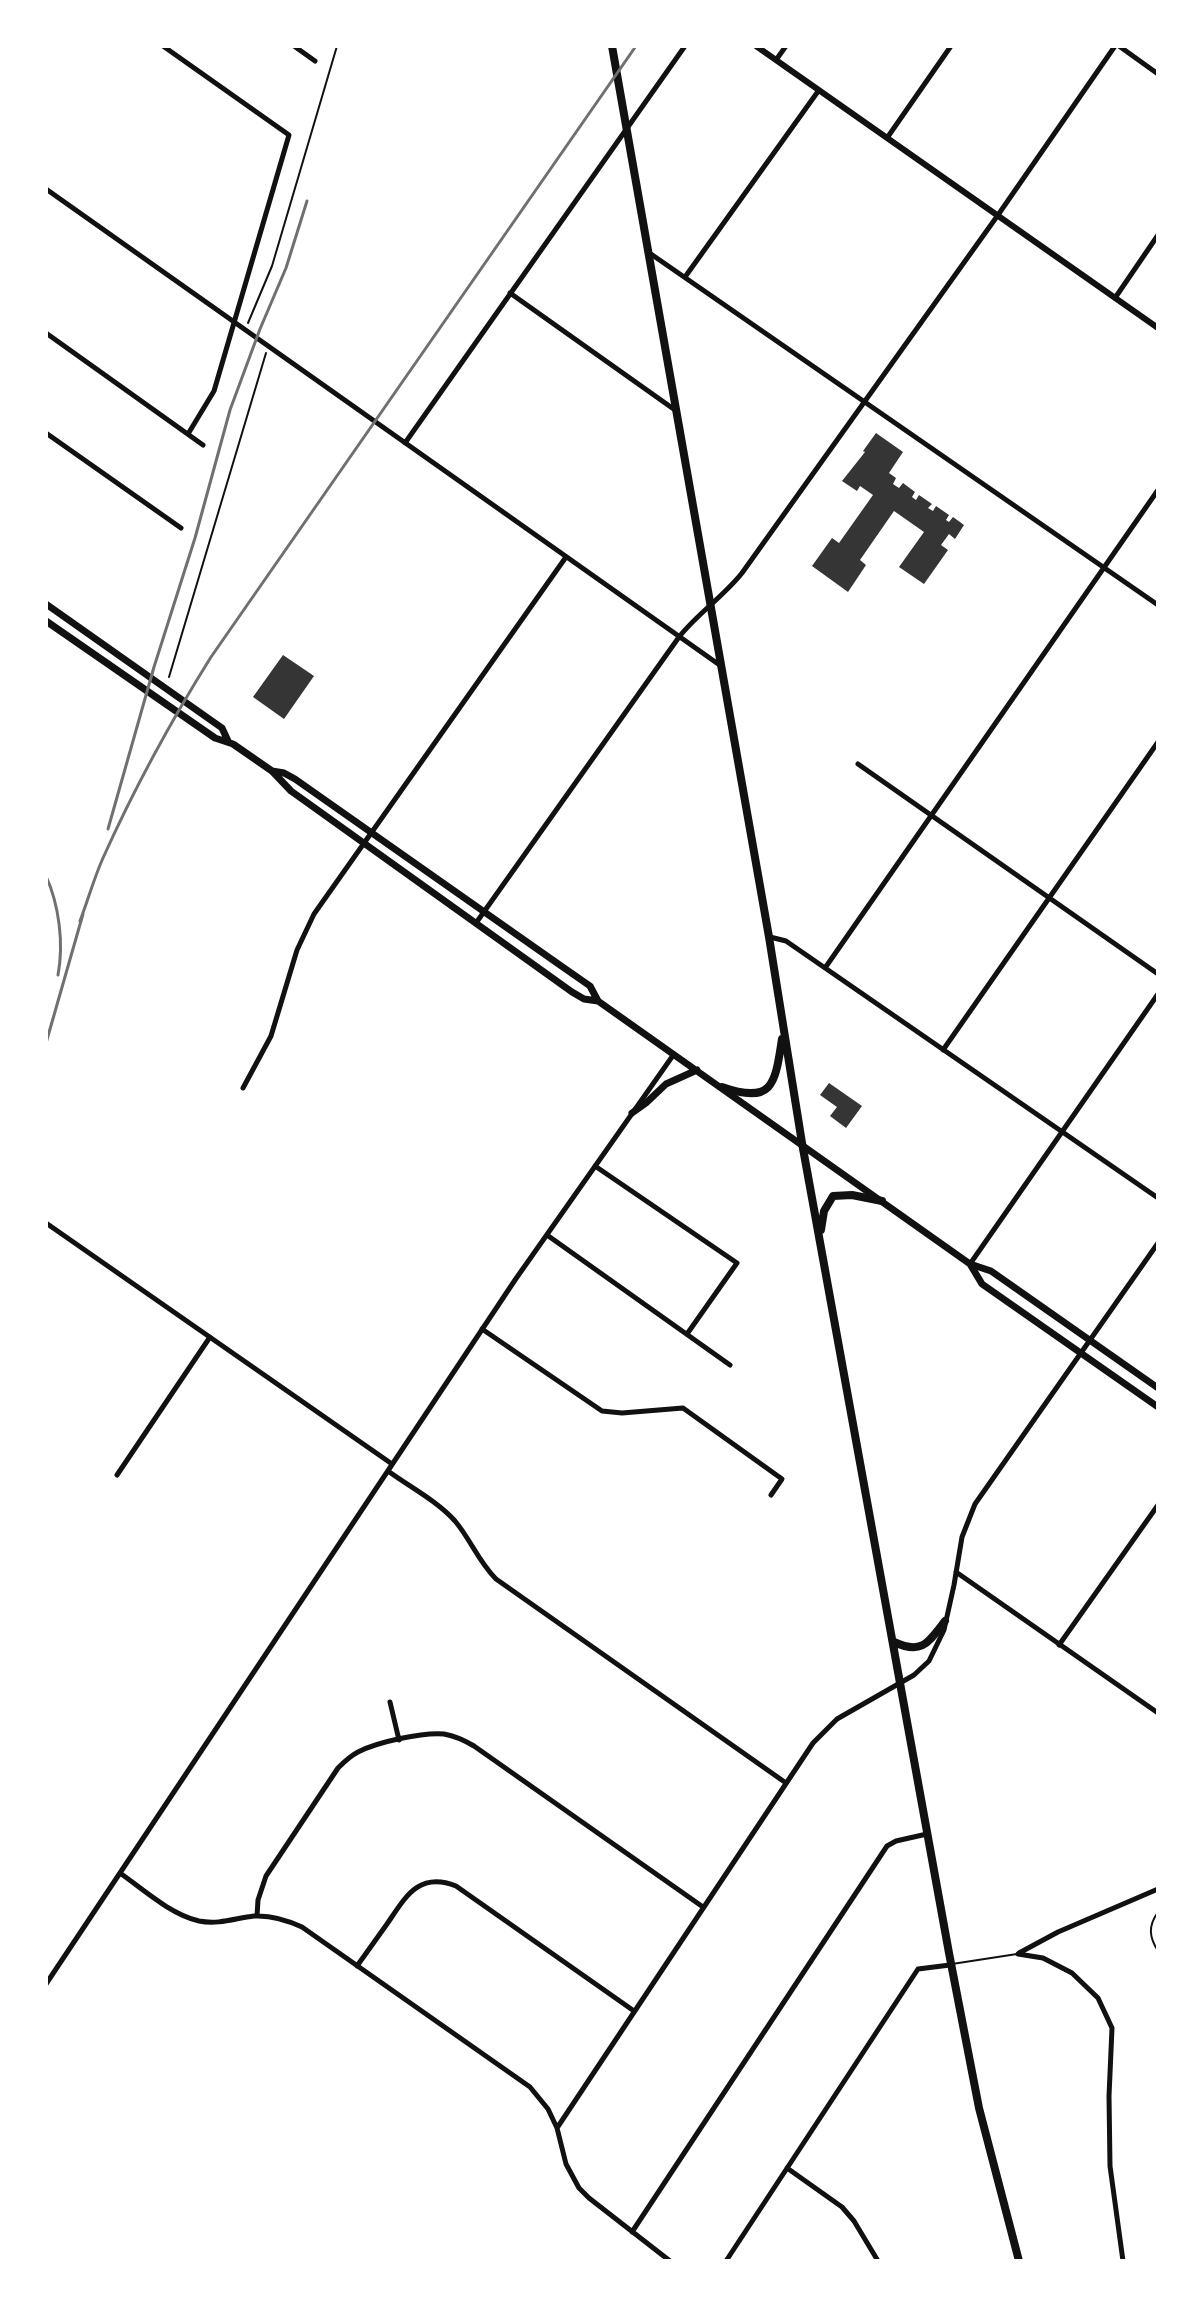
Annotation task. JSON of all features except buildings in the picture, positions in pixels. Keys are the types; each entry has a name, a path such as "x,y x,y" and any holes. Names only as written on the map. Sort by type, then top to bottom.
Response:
{"main road":[{"path":"612,46 769,937 802,1143 951,1964 979,2108 1019,2261"},
{"path":"46,604 222,728 228,741"},
{"path":"46,621 215,738 228,741 272,771 291,791 578,996 598,1001 970,1264 991,1271 1158,1388"},
{"path":"272,771 288,775 587,984 598,1001"},
{"path":"722,1087 752,1094 771,1085 779,1065 784,1031"},
{"path":"632,1113 666,1084 697,1070"},
{"path":"821,1246 822,1218 833,1196 852,1195 882,1201"},
{"path":"970,1264 982,1284 1158,1407"},
{"path":"894,1642 909,1648 920,1648 945,1621"}],"street":[{"path":"163,46 289,135 214,391 188,434"},
{"path":"294,46 315,61"},
{"path":"405,443 685,46"},
{"path":"756,46 1158,328"},
{"path":"776,60 786,46"},
{"path":"887,138 951,46"},
{"path":"476,923 679,637 725,594 742,573 1117,46 1158,74"},
{"path":"685,277 819,90"},
{"path":"46,189 721,666"},
{"path":"1115,298 1158,235"},
{"path":"647,251 1158,605"},
{"path":"510,293 675,410"},
{"path":"46,333 203,445"},
{"path":"46,433 181,528"},
{"path":"825,968 1158,490"},
{"path":"243,1088 271,1036 289,972 314,914 566,557"},
{"path":"943,1050 1158,742"},
{"path":"858,764 1158,974"},
{"path":"769,937 786,941 1158,1198"},
{"path":"970,1264 1158,994"},
{"path":"46,1984 482,1329 674,1054"},
{"path":"595,1166 737,1263 687,1334"},
{"path":"46,1223 392,1464"},
{"path":"547,1235 730,1365"},
{"path":"557,2128 813,1743 851,1709 919,1672 929,1661 941,1639 962,1537 975,1504 1158,1243"},
{"path":"482,1329 602,1411 622,1413 683,1408 782,1479 771,1495"},
{"path":"117,1475 210,1337"},
{"path":"388,1471 455,1521 477,1557 496,1579 786,1783"},
{"path":"1059,1645 1158,1505"},
{"path":"956,1572 1158,1713"},
{"path":"390,1702 399,1740"},
{"path":"257,1916 258,1900 266,1876 338,1768 356,1753 370,1747 440,1734 463,1740 703,1907"},
{"path":"632,2232 887,1846 928,1834"},
{"path":"120,1873 187,1917 222,1922 257,1916 277,1918 302,1927 530,2087 548,2109 557,2128 566,2164 579,2188 670,2261"},
{"path":"357,1966 413,1890 429,1882 447,1883 456,1886 634,2011"},
{"path":"1018,1954 1058,1932 1158,1889"},
{"path":"1018,1954 1043,1958 1072,1973 1098,1998 1112,2028 1110,2166 1123,2261"},
{"path":"726,2261 918,1969 951,1964"},
{"path":"787,2168 842,2207 878,2261"}],"lane":[{"path":"951,1964 1018,1954"}],"path":[{"path":"247,324 272,266 337,46"},
{"path":"169,677 265,357"},
{"path":"1158,1912 1152,1920 1150,1938 1158,1951"}],"railway":[{"path":"80,921 127,806 211,657 636,46"},
{"path":"108,829 230,410 286,268 307,201"},
{"path":"46,876 59,924 58,975"},
{"path":"46,1043 83,914"}]}
